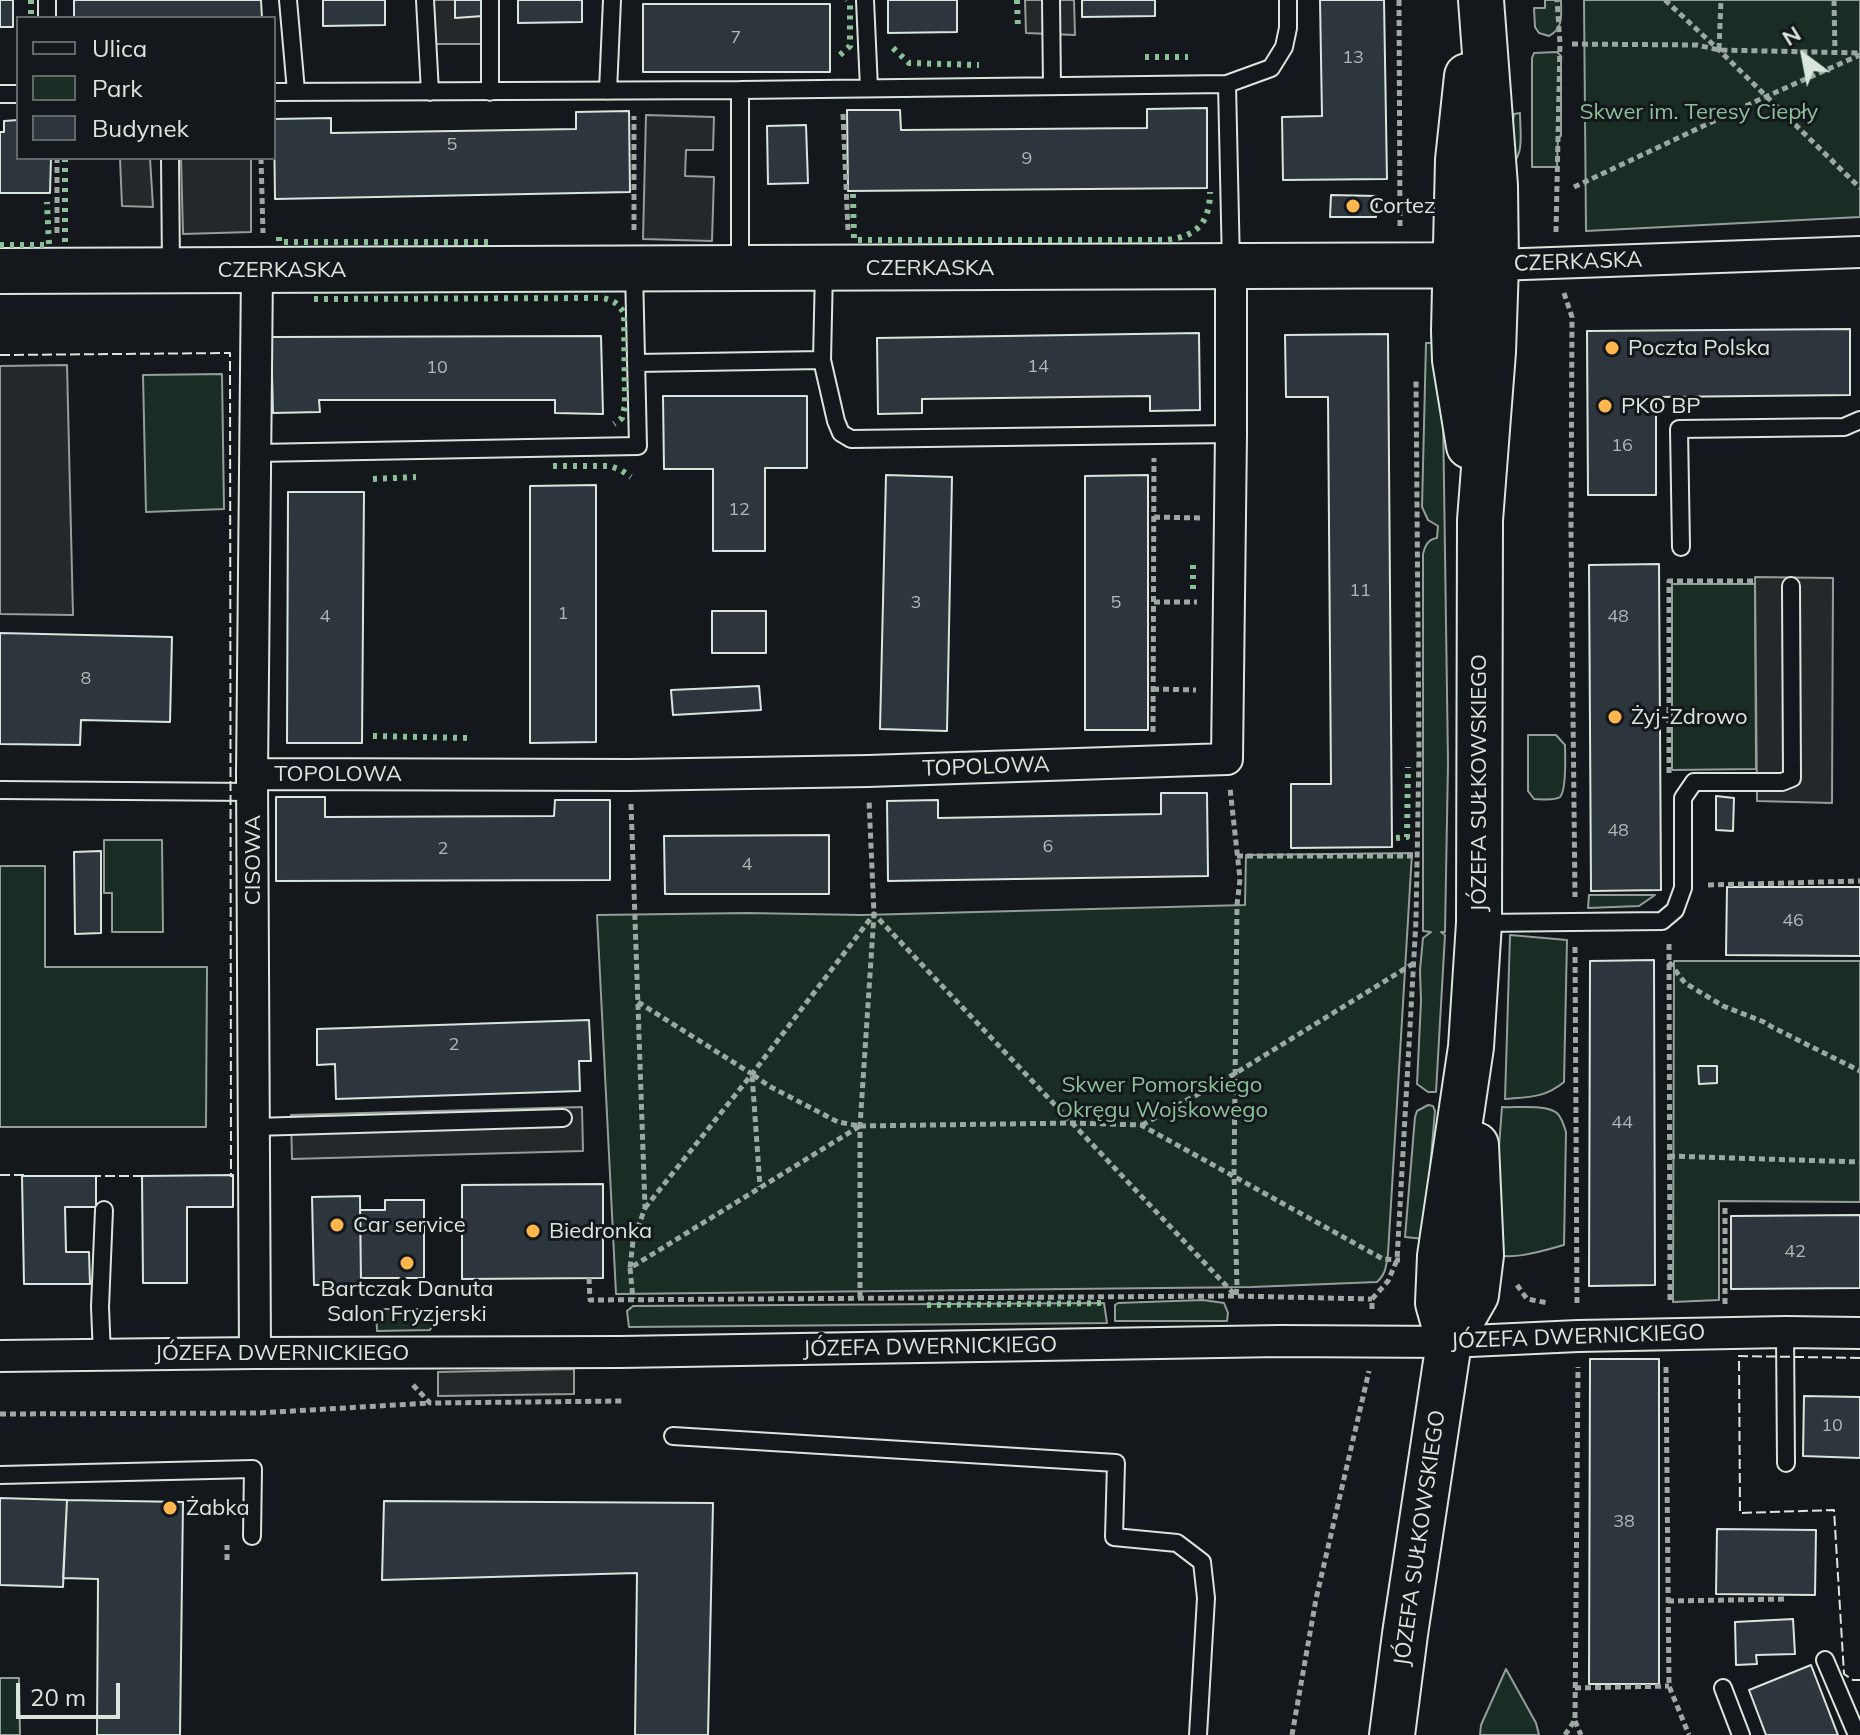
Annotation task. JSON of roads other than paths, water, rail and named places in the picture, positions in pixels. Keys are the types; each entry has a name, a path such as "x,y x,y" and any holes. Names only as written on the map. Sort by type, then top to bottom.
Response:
{"street":[{"name":"JÓZEFA SUŁKOWSKIEGO","path":"1392,1735 1449,1342 1476,1295 1481,1255 1471,1047 1479,923 1480,520 1455,360 1475,266 1458,160 1478,0"},
{"name":"CZERKASKA","path":"0,271 171,271 260,252 633,269 740,269 836,258 1231,267 1475,266 1860,252"},
{"name":"CISOWA","path":"255,1353 252,783 260,252"},
{"path":"1231,267 1231,434"},
{"name":"TOPOLOWA","path":"252,783 868,771 1227,759 1231,434"},
{"name":"JÓZEFA DWERNICKIEGO","path":"0,1356 652,1352 1295,1341 1449,1342 1578,1336 1860,1333"}],"lane":[{"path":"288,0 296,91"},
{"path":"425,0 430,92"},
{"path":"490,0 490,92"},
{"path":"608,91 612,0"},
{"path":"865,0 869,88"},
{"path":"1051,0 1052,86"},
{"path":"276,92 1227,84 1271,68 1284,47 1288,0"},
{"path":"1227,84 1231,267"},
{"path":"740,90 740,269"},
{"path":"170,160 171,271"},
{"path":"836,258 822,360 836,421 841,433 851,439 1231,434"},
{"path":"256,453 638,446 633,269"},
{"path":"636,363 822,360"},
{"path":"1681,547 1679,429 1844,427 1860,420"},
{"path":"1479,923 1662,921 1675,910 1683,888 1683,798 1694,782 1782,782 1792,778 1791,586"},
{"path":"0,790 252,783"},
{"path":"254,1127 563,1118"},
{"path":"102,1355 100,1307 104,1210"},
{"path":"1785,1332 1786,1463"},
{"path":"673,1436 1116,1463 1114,1537 1177,1543 1202,1562 1206,1598 1198,1735"},
{"path":"0,1475 253,1469 252,1536"},
{"path":"1825,1660 1857,1735"},
{"path":"1723,1688 1741,1735"}],"place":[{"name":"Cortez","path":"1353,206"},
{"name":"Poczta Polska","path":"1612,348"},
{"name":"PKO BP","path":"1605,406"},
{"name":"Żyj-Zdrowo","path":"1615,717"},
{"name":"Car service","path":"337,1225"},
{"name":"Biedronka","path":"533,1231"},
{"name":"Bartczak Danuta Salon Fryzjerski","path":"407,1263"},
{"name":"Żabka","path":"170,1508"}],"park label":[{"name":"Skwer im. Teresy Ciepły","path":"1699,112"},
{"name":"Skwer Pomorskiego Okręgu Wojskowego","path":"1162,1098"}]}
